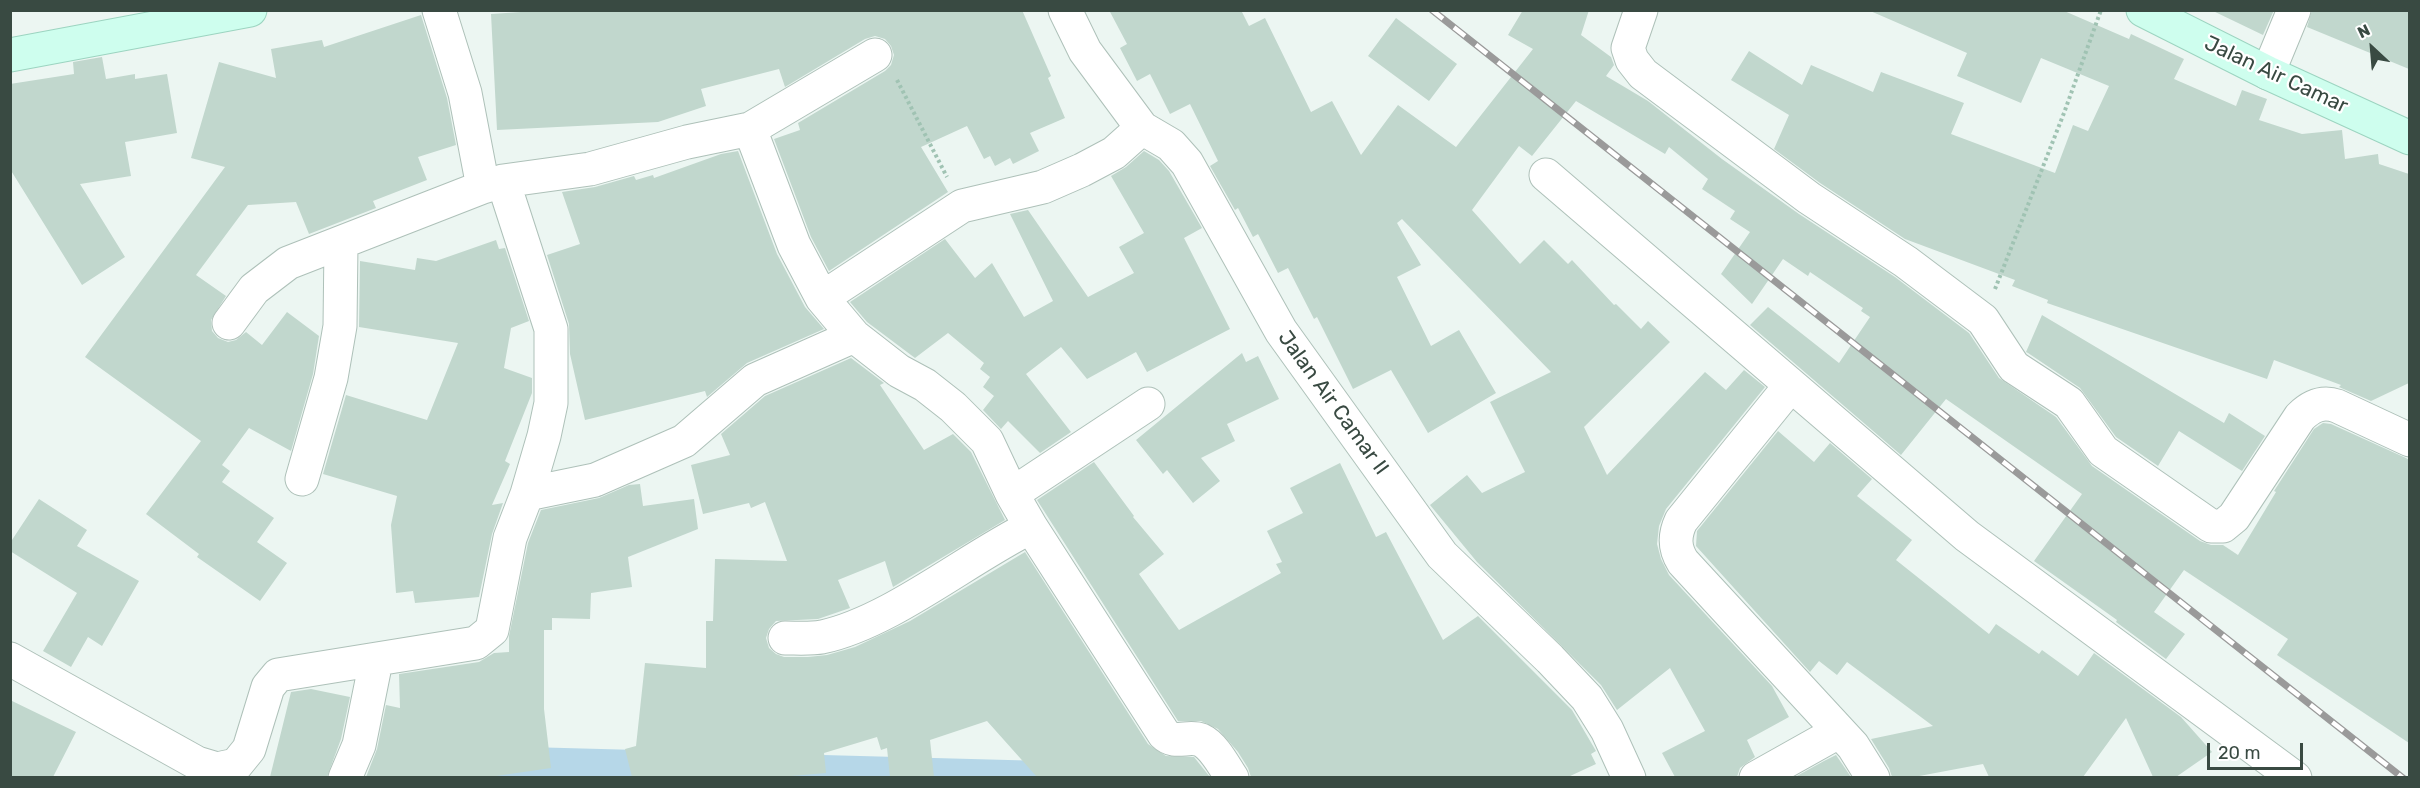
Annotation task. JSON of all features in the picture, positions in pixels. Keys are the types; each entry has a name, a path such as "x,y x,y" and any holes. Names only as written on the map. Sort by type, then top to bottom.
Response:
{"main road":[{"path":"10,55 250,10"},
{"name":"Jalan Air Camar","path":"2143,10 2268,73 2409,138"}],"street":[{"path":"10,659 197,763 217,769 236,765 249,749 268,687 278,675 376,661 476,643 492,630 510,538 544,436 551,403 551,329 493,184 439,10"},
{"name":"Jalan Air Camar II","path":"1065,10 1085,51 1142,128 1171,145 1187,163 1281,331 1442,555 1587,698 1607,730 1629,777"},
{"path":"1641,10 1628,48 1632,60 1643,74 1800,191 1905,262 1983,320 2014,367 2069,403 2103,451 2211,526 2223,526 2234,517 2300,417 2315,405 2330,403 2409,440"},
{"path":"2268,73 2294,10"},
{"path":"229,323 254,289 288,263 493,184 590,169 687,142 750,129 875,55"},
{"path":"822,298 963,206 1042,187 1082,170 1114,153 1142,128"},
{"path":"750,129 794,246 822,298 854,336 899,371 925,385 953,407 987,441 1012,494 1031,527 1164,734 1170,739 1192,738 1203,741 1210,746 1232,777"},
{"path":"1546,175 1967,536 2280,773"},
{"path":"302,479 333,368 340,326 341,244"},
{"path":"526,494 595,480 684,441 755,380 854,336"},
{"path":"1791,385 1681,521 1677,531 1677,551 1691,570 1853,746 1873,777"},
{"path":"1012,494 1148,404"},
{"path":"785,638 824,636 871,618 897,605 1002,541 1031,527"},
{"path":"345,777 359,745 376,661"},
{"path":"1756,777 1838,732"}],"path":[{"path":"1983,320 2064,113 2101,10"},
{"path":"875,55 886,63 895,75 963,206"}],"shaded area":[{"path":"453,745 1045,761 1077,777 429,778"}],"building":[{"path":"551,10 1022,10 1051,76 1048,78 1065,118 1030,133 1039,151 1013,164 1010,158 995,166 990,156 984,159 967,126 921,147 948,192 829,271 811,237 774,139 800,130 798,123 885,71 891,65 894,55 885,39 875,36 865,39 785,87 779,69 701,89 706,106 658,122 497,130 491,14"},
{"path":"1109,10 1241,10 1249,26 1265,18 1311,112 1332,101 1361,155 1398,105 1456,147 1533,49 1508,35 1523,10 1589,10 1581,35 1611,57 1614,65 1606,76 1648,101 1722,159 1799,214 1895,277 1969,333 1999,378 2056,417 2092,466 2200,541 2211,545 2223,545 2238,555 2276,492 2274,491 2314,429 2323,423 2331,424 2406,458 2409,460 2409,743 2277,655 2288,639 2184,570 2154,612 2185,634 2166,659 2116,622 2117,620 2034,561 2082,494 1946,399 1901,455 1750,325 1768,307 1839,363 1870,317 1861,311 1863,308 1810,272 1808,276 1783,259 1752,304 1721,274 1750,232 1730,219 1735,211 1702,189 1708,179 1669,147 1665,154 1576,101 1532,156 1519,146 1472,210 1520,264 1544,240 1568,264 1572,260 1614,305 1616,304 1641,329 1648,321 1670,342 1584,427 1607,475 1705,372 1726,390 1744,370 1765,387 1666,509 1659,526 1657,544 1669,575 1772,686 1789,717 1747,740 1755,757 1740,768 1737,777 1675,777 1662,753 1705,731 1670,668 1617,710 1601,685 1477,562 1430,505 1467,475 1482,493 1525,472 1490,402 1551,372 1402,219 1397,223 1421,265 1397,277 1431,346 1459,330 1496,393 1428,433 1391,370 1353,389 1317,317 1314,319 1288,268 1278,273 1258,234 1253,237 1238,208 1235,210 1210,166 1218,161 1190,104 1170,114 1150,74 1137,81 1120,48 1127,44"},
{"path":"1868,10 2062,10 2129,39 2131,34 2184,59 2174,79 2236,106 2242,90 2267,99 2259,120 2302,134 2342,130 2345,159 2378,154 2379,164 2409,174 2409,383 2371,401 2339,387 2341,385 2274,360 2267,379 2047,303 2048,300 2012,286 2015,280 1905,239 1820,183 1774,149 1789,115 1731,80 1749,51 1802,85 1811,65 1873,92 1881,72 1964,103 1951,134 2055,173 2073,125 2088,131 2109,86 2041,58 2021,103 1957,76 1967,53"},
{"path":"2211,10 2274,10 2263,35"},
{"path":"2312,10 2409,10 2409,69 2307,27"},
{"path":"421,15 447,98 456,145 418,157 427,180 373,201 376,208 309,234 296,202 248,205 196,275 226,296 211,320 212,331 218,338 228,342 236,340 246,332 262,345 287,312 319,336 313,374 291,451 249,428 222,465 230,471 222,482 274,518 257,542 287,563 260,601 197,557 199,554 146,514 201,441 85,357 225,167 191,158 219,62 276,78 271,49 322,40 324,47"},
{"path":"1396,18 1457,64 1429,101 1368,56"},
{"path":"102,57 106,79 135,74 135,79 167,74 177,133 125,142 131,176 80,184 125,257 82,285 10,169 10,84 74,74 73,62"},
{"path":"738,151 777,254 805,307 824,329 747,363 707,397 705,391 585,420 570,354 569,324 547,255 580,244 562,192 595,187 634,176 636,180 653,175 654,178 721,154"},
{"path":"1144,151 1159,160 1169,171 1202,228 1184,238 1230,329 1147,372 1136,352 1087,379 1061,347 1026,374 1071,432 1040,453 1008,421 1001,429 983,410 994,396 983,387 990,377 980,369 984,363 948,333 915,358 867,322 850,302 945,239 975,278 992,263 1024,317 1053,301 1010,214 1028,210 1088,297 1134,273 1119,247 1144,233 1111,176 1126,167"},
{"path":"496,240 499,249 505,248 529,321 511,328 504,368 532,378 532,393 505,461 510,464 492,505 503,503 492,534 479,597 415,603 413,591 396,593 391,525 397,496 323,474 346,395 427,420 458,343 359,327 360,261 415,270 417,258 436,261"},
{"path":"2042,315 2224,423 2229,413 2265,436 2242,471 2179,431 2158,466 2116,437 2080,388 2026,352"},
{"path":"1242,353 1246,362 1258,356 1279,399 1227,424 1235,441 1201,458 1220,481 1193,503 1167,470 1163,474 1136,440"},
{"path":"851,358 884,383 880,385 924,450 953,434 971,452 1005,520 893,587 885,561 838,580 850,608 818,619 776,621 769,629 766,638 769,648 784,657 808,657 827,655 855,647 910,621 1025,552 1148,744 1166,756 1194,757 1210,777 1037,777 987,721 930,740 934,777 890,777 887,748 881,750 877,737 824,753 826,773 780,777 632,777 625,749 636,746 645,663 706,668 706,621 713,621 715,559 787,561 765,502 751,508 749,503 703,514 691,465 730,455 721,434 765,396"},
{"path":"1778,431 1814,462 1830,443 1872,479 1857,496 1912,540 1896,560 1989,634 1996,624 2039,654 2042,650 2078,676 2094,653 2181,717 2212,752 2176,777 2153,777 2126,718 2083,777 1989,777 1983,764 1914,777 1892,777 1871,739 1933,726 1847,662 1837,675 1819,661 1810,672 1696,546 1697,531"},
{"path":"1094,462 1133,517 1164,554 1139,574 1179,630 1281,573 1276,564 1282,562 1267,531 1303,513 1290,488 1340,463 1376,537 1386,532 1443,640 1478,616 1572,710 1596,751 1591,754 1596,764 1568,777 1251,777 1238,752 1218,729 1201,721 1178,721 1037,500"},
{"path":"640,484 643,506 694,499 698,529 628,557 632,587 591,593 590,619 552,618 552,630 544,630 544,709 551,768 489,777 366,777 377,749 386,705 400,708 399,674 479,662 494,653 509,652 509,636 528,543 541,510 599,498 629,485"},
{"path":"39,499 87,530 77,546 139,581 102,646 88,637 71,667 43,651 77,593 10,551 10,543"},
{"path":"311,689 350,697 341,739 327,777 270,777 291,692"},
{"path":"10,700 76,732 53,777 10,777"},
{"path":"1836,755 1851,777 1795,777 1824,761"}],"railway":[{"path":"1432,10 2403,778"}]}
